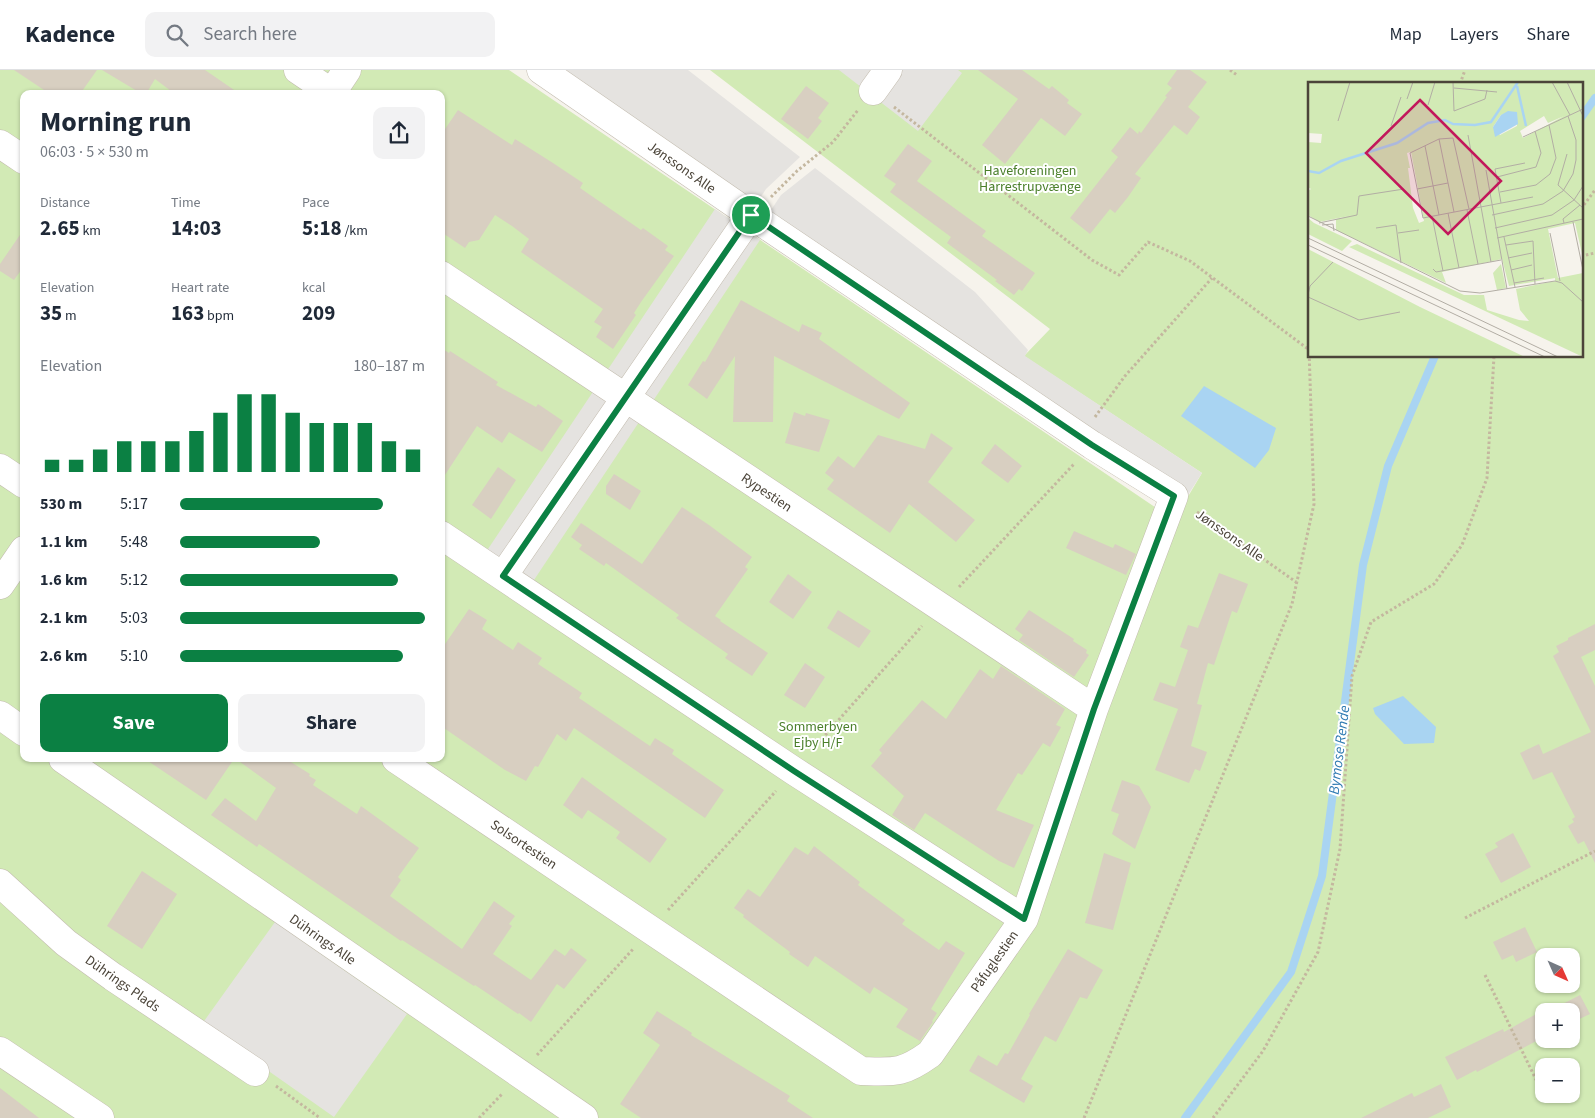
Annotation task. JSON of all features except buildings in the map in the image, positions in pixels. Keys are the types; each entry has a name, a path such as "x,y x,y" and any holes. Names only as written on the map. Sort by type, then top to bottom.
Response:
{"lane":[{"path":"298,70 327,90"},
{"path":"333,90 347,70"},
{"name":"Jønssons Alle","path":"541,70 1080,436 1174,496"},
{"path":"0,144 20,157"},
{"path":"503,576 624,397 754,216"},
{"name":"Rypestien","path":"445,278 1094,709"},
{"path":"0,468 20,481"},
{"name":"Påfuglestien","path":"651,929 861,1071 893,1072 912,1067 930,1054 1024,919 1094,709 1174,496"},
{"path":"445,538 794,771 1024,919"},
{"path":"0,585 20,556"},
{"path":"0,715 20,729"},
{"name":"Dührings Alle","path":"67,762 584,1118"},
{"name":"Solsortestien","path":"400,762 651,929"},
{"name":"Dührings Plads","path":"0,883 66,943 113,977 255,1072"},
{"path":"0,1051 90,1115"}],"path":[{"path":"1230,70 1237,76"},
{"path":"1461,82 1465,70"},
{"path":"754,216 797,171 833,142 880,80 1092,260 1119,275 1148,242 1190,261 1308,348"},
{"path":"1582,208 1595,190"},
{"path":"1582,256 1595,253"},
{"path":"1080,436 1125,376 1212,278"},
{"path":"1084,1118 1292,604 1314,504 1308,358"},
{"path":"1213,1118 1263,1051 1318,952 1340,849 1352,676 1371,622 1434,584 1462,545 1487,478 1494,358"},
{"name":"Jønssons Alle","path":"1174,496 1296,582"},
{"path":"1465,918 1595,851"},
{"path":"1486,975 1535,1077"},
{"path":"255,1072 320,1118"}],"green space":[{"name":"Sommerbyen Ejby H/F","path":"0,70 509,70 1174,520 1202,473 1024,356 1050,329 710,70 1595,70 1595,1118 0,1118"}],"shaded area":[{"path":"553,70 688,70 800,157 766,189 755,206"},
{"path":"839,70 958,70 962,73 918,131"},
{"path":"815,168 975,292 1028,350 1025,356 1202,473 1188,495 1175,489 767,216 781,195"},
{"path":"715,209 760,240 532,583 486,552"},
{"path":"275,922 407,1014 334,1117 202,1024"}],"water":[{"path":"1204,386 1276,428 1269,450 1255,468 1181,416"},
{"path":"1403,696 1436,727 1434,743 1404,744 1375,714 1373,708"}],"waterway":[{"name":"Bymose Rende","path":"1582,117 1595,98"},
{"name":"Bymose Rende","path":"1185,1118 1291,972 1322,876 1363,565 1388,466 1434,358"}],"route":[{"path":"751,215 1092,445 1174,496 1094,709 1024,919 794,771 503,576 624,397 751,215"}],"park label":[{"name":"Haveforeningen Harrestrupvænge","path":"1030,178"}]}
